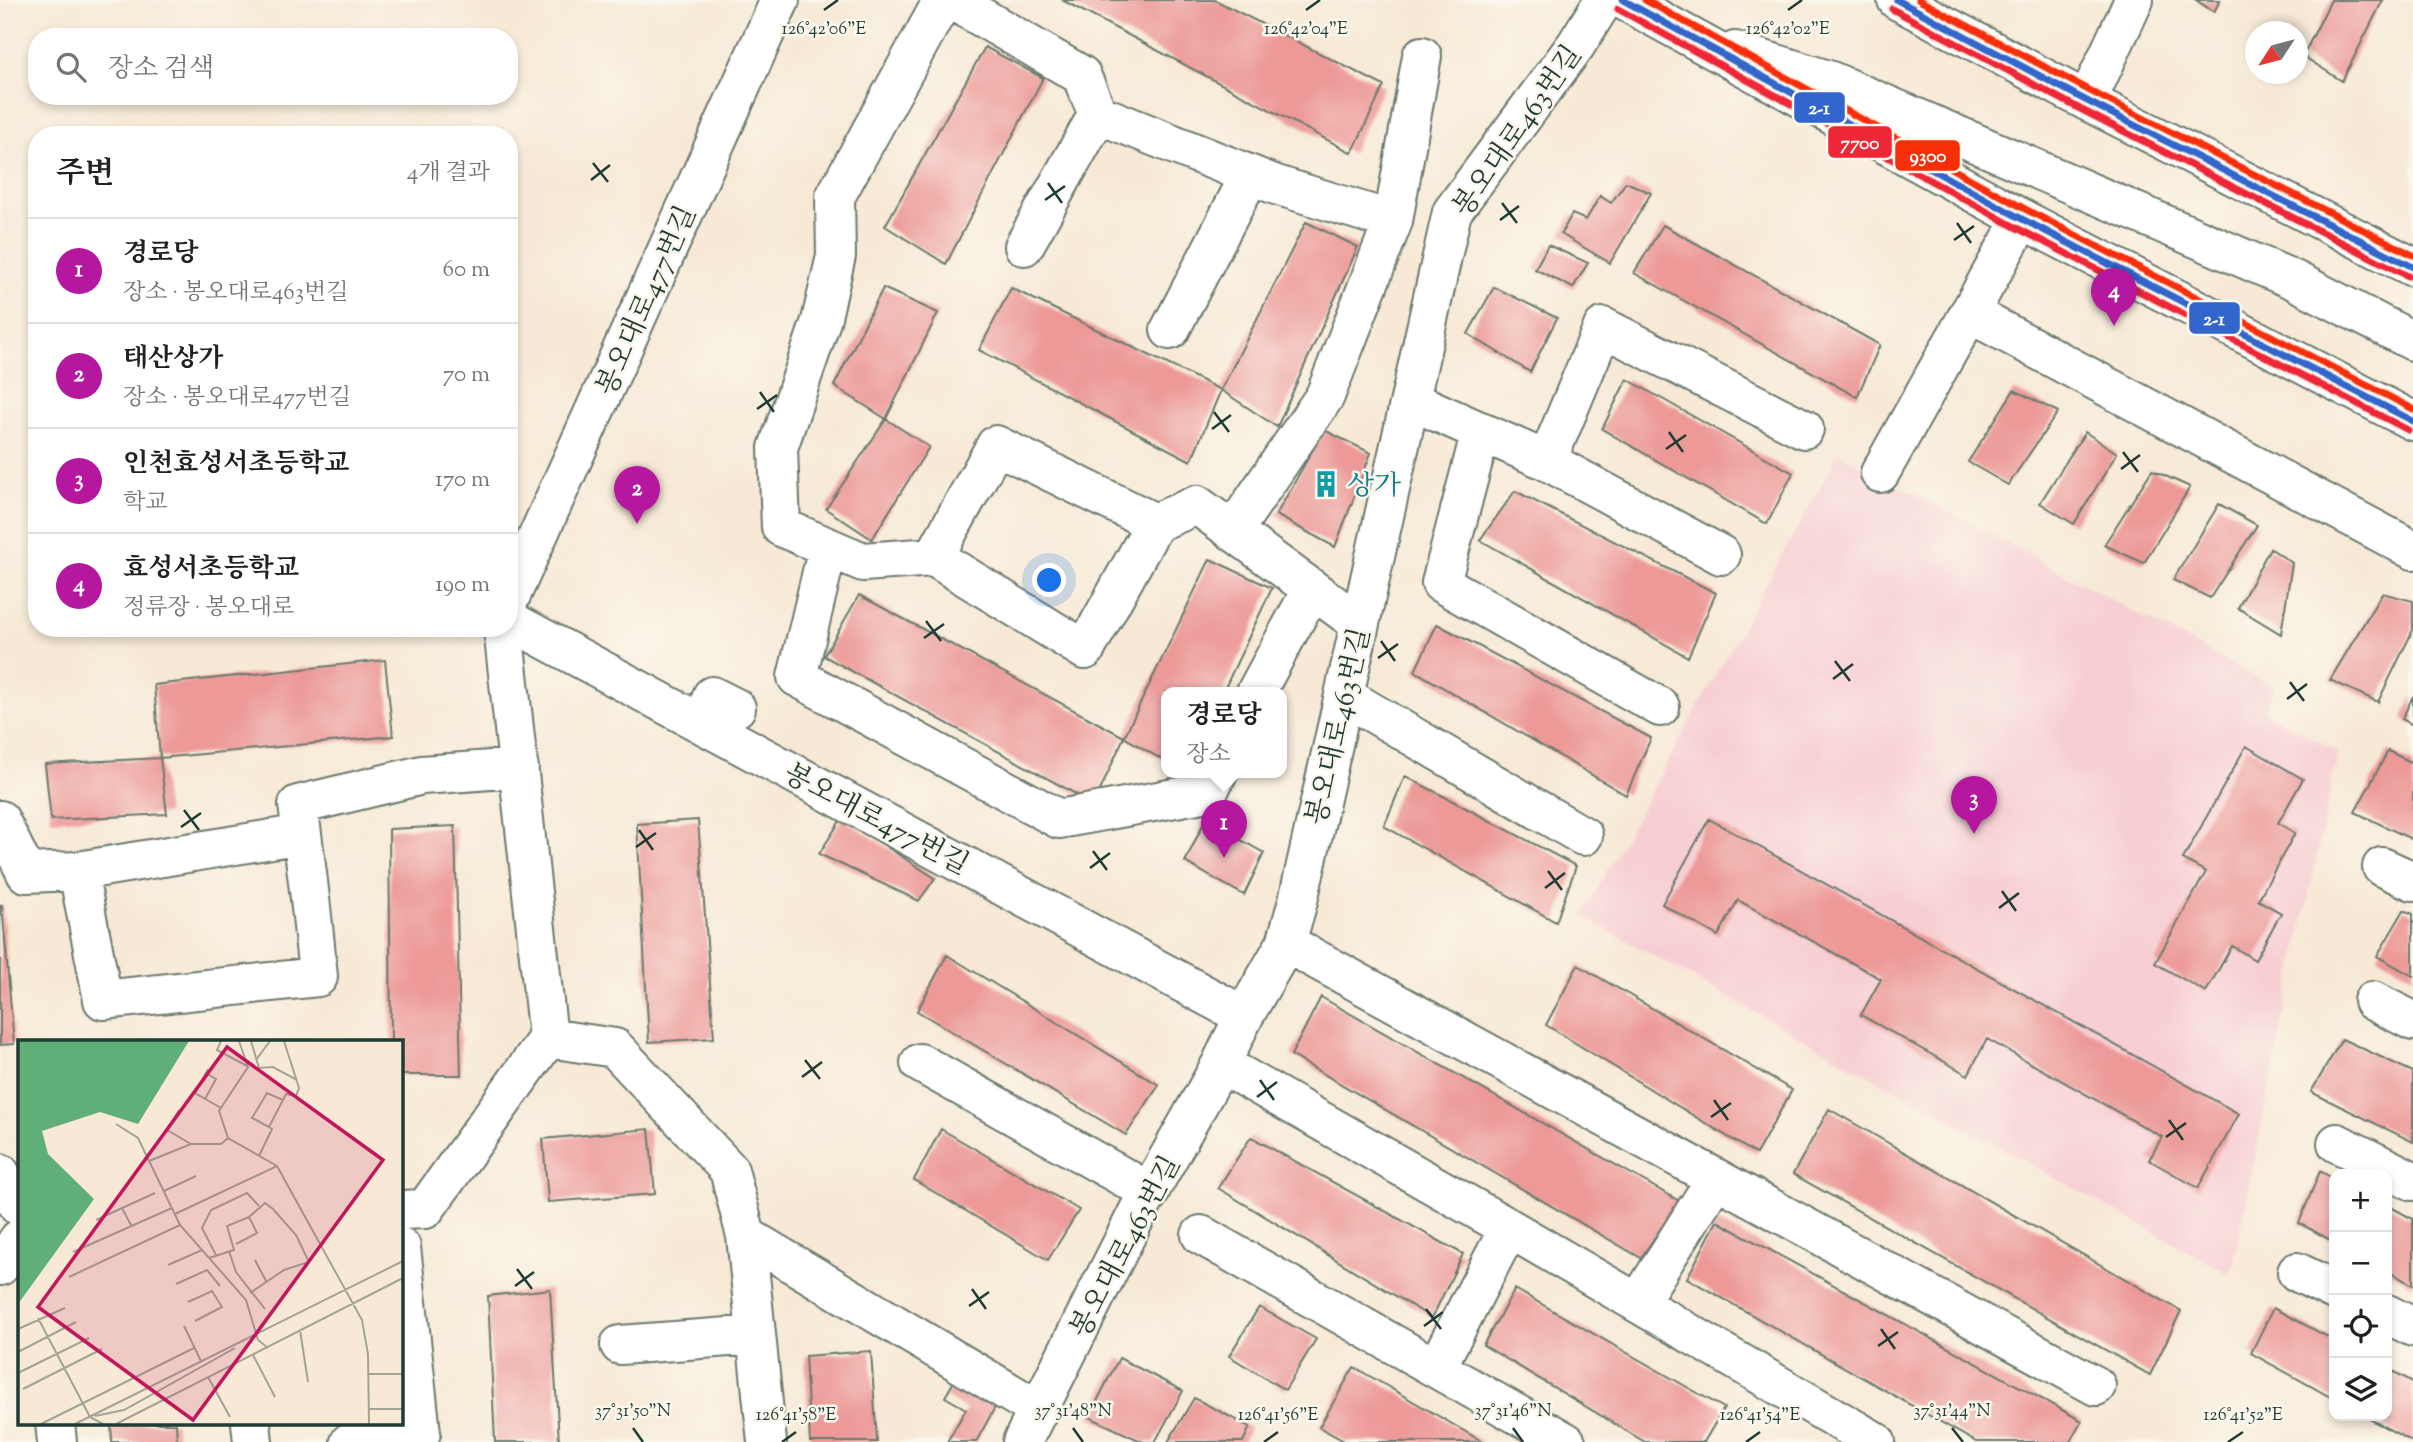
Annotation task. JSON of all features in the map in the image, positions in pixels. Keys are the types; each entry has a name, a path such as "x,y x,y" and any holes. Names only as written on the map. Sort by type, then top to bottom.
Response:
{"street":[{"name":"봉오대로477번길","path":"518,580 780,0"},
{"path":"943,0 835,197 836,256 821,321 778,448 781,527 863,562 934,556 1085,650 1155,523 1197,505 1360,624"},
{"path":"952,0 1081,75 1098,114 1250,175 1393,221"},
{"name":"봉오대로463번길","path":"1031,1426 1139,1210 1286,943 1452,212 1576,45 1604,0"},
{"path":"1623,0 2022,219 2413,421"},
{"path":"1897,0 2087,102 2413,267"},
{"path":"2087,102 2134,0"},
{"path":"1696,39 1831,81 2294,280 2413,341"},
{"path":"1233,531 1325,396 1393,221 1422,57"},
{"path":"1024,246 1098,114"},
{"path":"1170,331 1250,175"},
{"path":"1880,473 2022,219"},
{"path":"1969,313 2413,550"},
{"path":"1547,461 1603,327 1804,429"},
{"path":"1410,400 1547,461 1721,555"},
{"path":"1481,431 1441,583 1660,707"},
{"path":"934,556 996,445 1155,523"},
{"path":"828,547 797,677 1059,819 1208,792 1214,778"},
{"path":"1259,687 1312,589"},
{"name":"봉오대로477번길","path":"518,624 720,716 1244,1016"},
{"path":"402,1210 425,1209 548,1038 504,637"},
{"path":"1344,696 1583,836"},
{"path":"78,870 103,1000 318,977 298,805 422,775 519,768"},
{"path":"0,820 26,873 78,870 302,835"},
{"path":"1286,943 2096,1386"},
{"path":"2373,1001 2413,1021"},
{"path":"548,1038 615,1048 729,1170 746,1236 767,1442"},
{"path":"920,1063 1150,1192"},
{"path":"1221,1064 1876,1442"},
{"path":"2337,1143 2413,1181"},
{"path":"0,1173 18,1204"},
{"path":"1638,1303 1716,1178"},
{"path":"1436,1368 1509,1228"},
{"path":"1201,1235 1566,1442"},
{"path":"746,1236 1031,1426"},
{"path":"0,1266 18,1240"},
{"path":"351,1442 421,1433 406,1346 402,1267"},
{"path":"2297,1272 2329,1288"},
{"path":"2392,1316 2413,1327"},
{"path":"620,1345 756,1335"},
{"path":"55,1424 57,1442"},
{"path":"251,1424 253,1442"}],"shaded area":[{"path":"1839,453 2274,687 2265,712 2338,752 2231,1275 1582,916"}],"building":[{"path":"1062,0 1215,0 1384,86 1352,153"},
{"path":"2196,0 2220,0 2214,12"},
{"path":"2331,0 2383,0 2342,81 2308,59 2308,46"},
{"path":"985,47 1043,78 946,264 885,226"},
{"path":"1626,182 1651,193 1610,263 1561,234 1572,214 1586,220 1600,196 1611,203"},
{"path":"1306,222 1358,247 1277,427 1221,390"},
{"path":"1663,225 1880,345 1857,397 1634,273"},
{"path":"1548,245 1588,263 1573,288 1535,269"},
{"path":"1494,287 1557,318 1530,372 1468,334"},
{"path":"883,288 938,313 886,419 834,386"},
{"path":"1011,288 1221,390 1191,461 979,350"},
{"path":"1627,379 1793,473 1767,524 1602,429"},
{"path":"2014,390 2058,412 2008,485 1968,462"},
{"path":"886,419 929,447 872,539 826,509"},
{"name":"상가","path":"1324,430 1371,453 1335,547 1276,515"},
{"path":"2085,432 2117,453 2074,524 2040,503"},
{"path":"2152,470 2190,487 2144,563 2104,545"},
{"path":"1515,491 1716,593 1688,657 1480,540"},
{"path":"2219,504 2257,525 2210,598 2173,580"},
{"path":"2270,548 2292,563 2281,634 2238,608"},
{"path":"1210,559 1272,588 1225,687 1161,687 1161,759 1124,737"},
{"path":"2382,593 2413,601 2413,630 2378,702 2330,680"},
{"path":"859,595 1124,737 1094,804 824,656"},
{"path":"1437,624 1651,738 1626,795 1415,671"},
{"path":"385,660 393,736 160,758 154,685"},
{"path":"2413,696 2413,725 2402,719"},
{"path":"2246,746 2303,779 2278,823 2295,833 2258,900 2281,913 2255,960 2232,946 2206,992 2155,963 2206,872 2183,859"},
{"path":"2388,751 2413,763 2413,840 2355,812"},
{"path":"160,758 167,814 51,820 45,764"},
{"path":"1405,776 1576,866 1556,922 1384,826"},
{"path":"842,818 935,878 919,901 819,854"},
{"path":"1709,819 2239,1114 2198,1188 2149,1160 2162,1137 1987,1039 1968,1075 1861,1015 1881,979 1738,900 1718,936 1662,904"},
{"path":"698,820 714,1038 649,1042 637,824"},
{"path":"1205,820 1264,853 1244,895 1185,862"},
{"path":"455,826 461,1075 402,1075 402,1040 391,1040 389,829"},
{"path":"0,905 14,1044 0,1045"},
{"path":"2404,910 2413,914 2413,976 2377,956"},
{"path":"947,955 1159,1085 1126,1135 917,1011"},
{"path":"1578,965 1792,1090 1756,1154 1546,1025"},
{"path":"1321,997 1679,1201 1641,1258 1291,1055"},
{"path":"2342,1039 2413,1072 2413,1142 2311,1092"},
{"path":"1829,1109 2181,1311 2150,1375 1793,1174"},
{"path":"649,1129 655,1194 548,1202 543,1139"},
{"path":"941,1129 1079,1210 1048,1260 914,1180"},
{"path":"1251,1137 1463,1254 1432,1318 1218,1188"},
{"path":"2320,1171 2329,1176 2329,1239 2299,1223"},
{"path":"2392,1208 2413,1219 2413,1285 2392,1274"},
{"path":"1717,1221 2082,1421 2070,1442 1976,1442 1687,1278"},
{"path":"550,1289 559,1442 495,1442 488,1296"},
{"path":"1515,1289 1724,1408 1704,1442 1645,1442 1483,1345"},
{"path":"1259,1307 1316,1339 1285,1390 1229,1356"},
{"path":"2273,1308 2329,1337 2329,1396 2251,1353"},
{"path":"871,1351 877,1442 810,1442 805,1356"},
{"path":"1119,1358 1183,1391 1155,1442 1143,1442 1089,1417"},
{"path":"1354,1367 1483,1442 1346,1442 1319,1427"},
{"path":"2392,1371 2413,1382 2413,1442 2373,1421 2392,1421"},
{"path":"957,1376 999,1400 976,1442 947,1442 966,1409 945,1397"},
{"path":"1194,1398 1250,1427 1243,1442 1168,1442"},
{"path":"111,1424 176,1424 177,1442 112,1442"}],"transit line":[{"name":"2-1","path":"1623,0 2022,219 2413,421"},
{"name":"9300","path":"1645,0 2027,210 2413,409"},
{"name":"2-1","path":"1897,0 2087,101 2413,267"},
{"name":"9300","path":"1919,0 2092,92 2413,255"},
{"name":"7700","path":"1618,9 2017,228 2408,430"},
{"name":"7700","path":"1892,9 2082,110 2408,276"}],"place":[{"name":"효성서초등학교","path":"2114,326"},
{"name":"상가","path":"1326,484"},
{"name":"태산상가","path":"637,524"},
{"name":"인천효성서초등학교","path":"1974,834"},
{"name":"경로당","path":"1224,858"}]}
